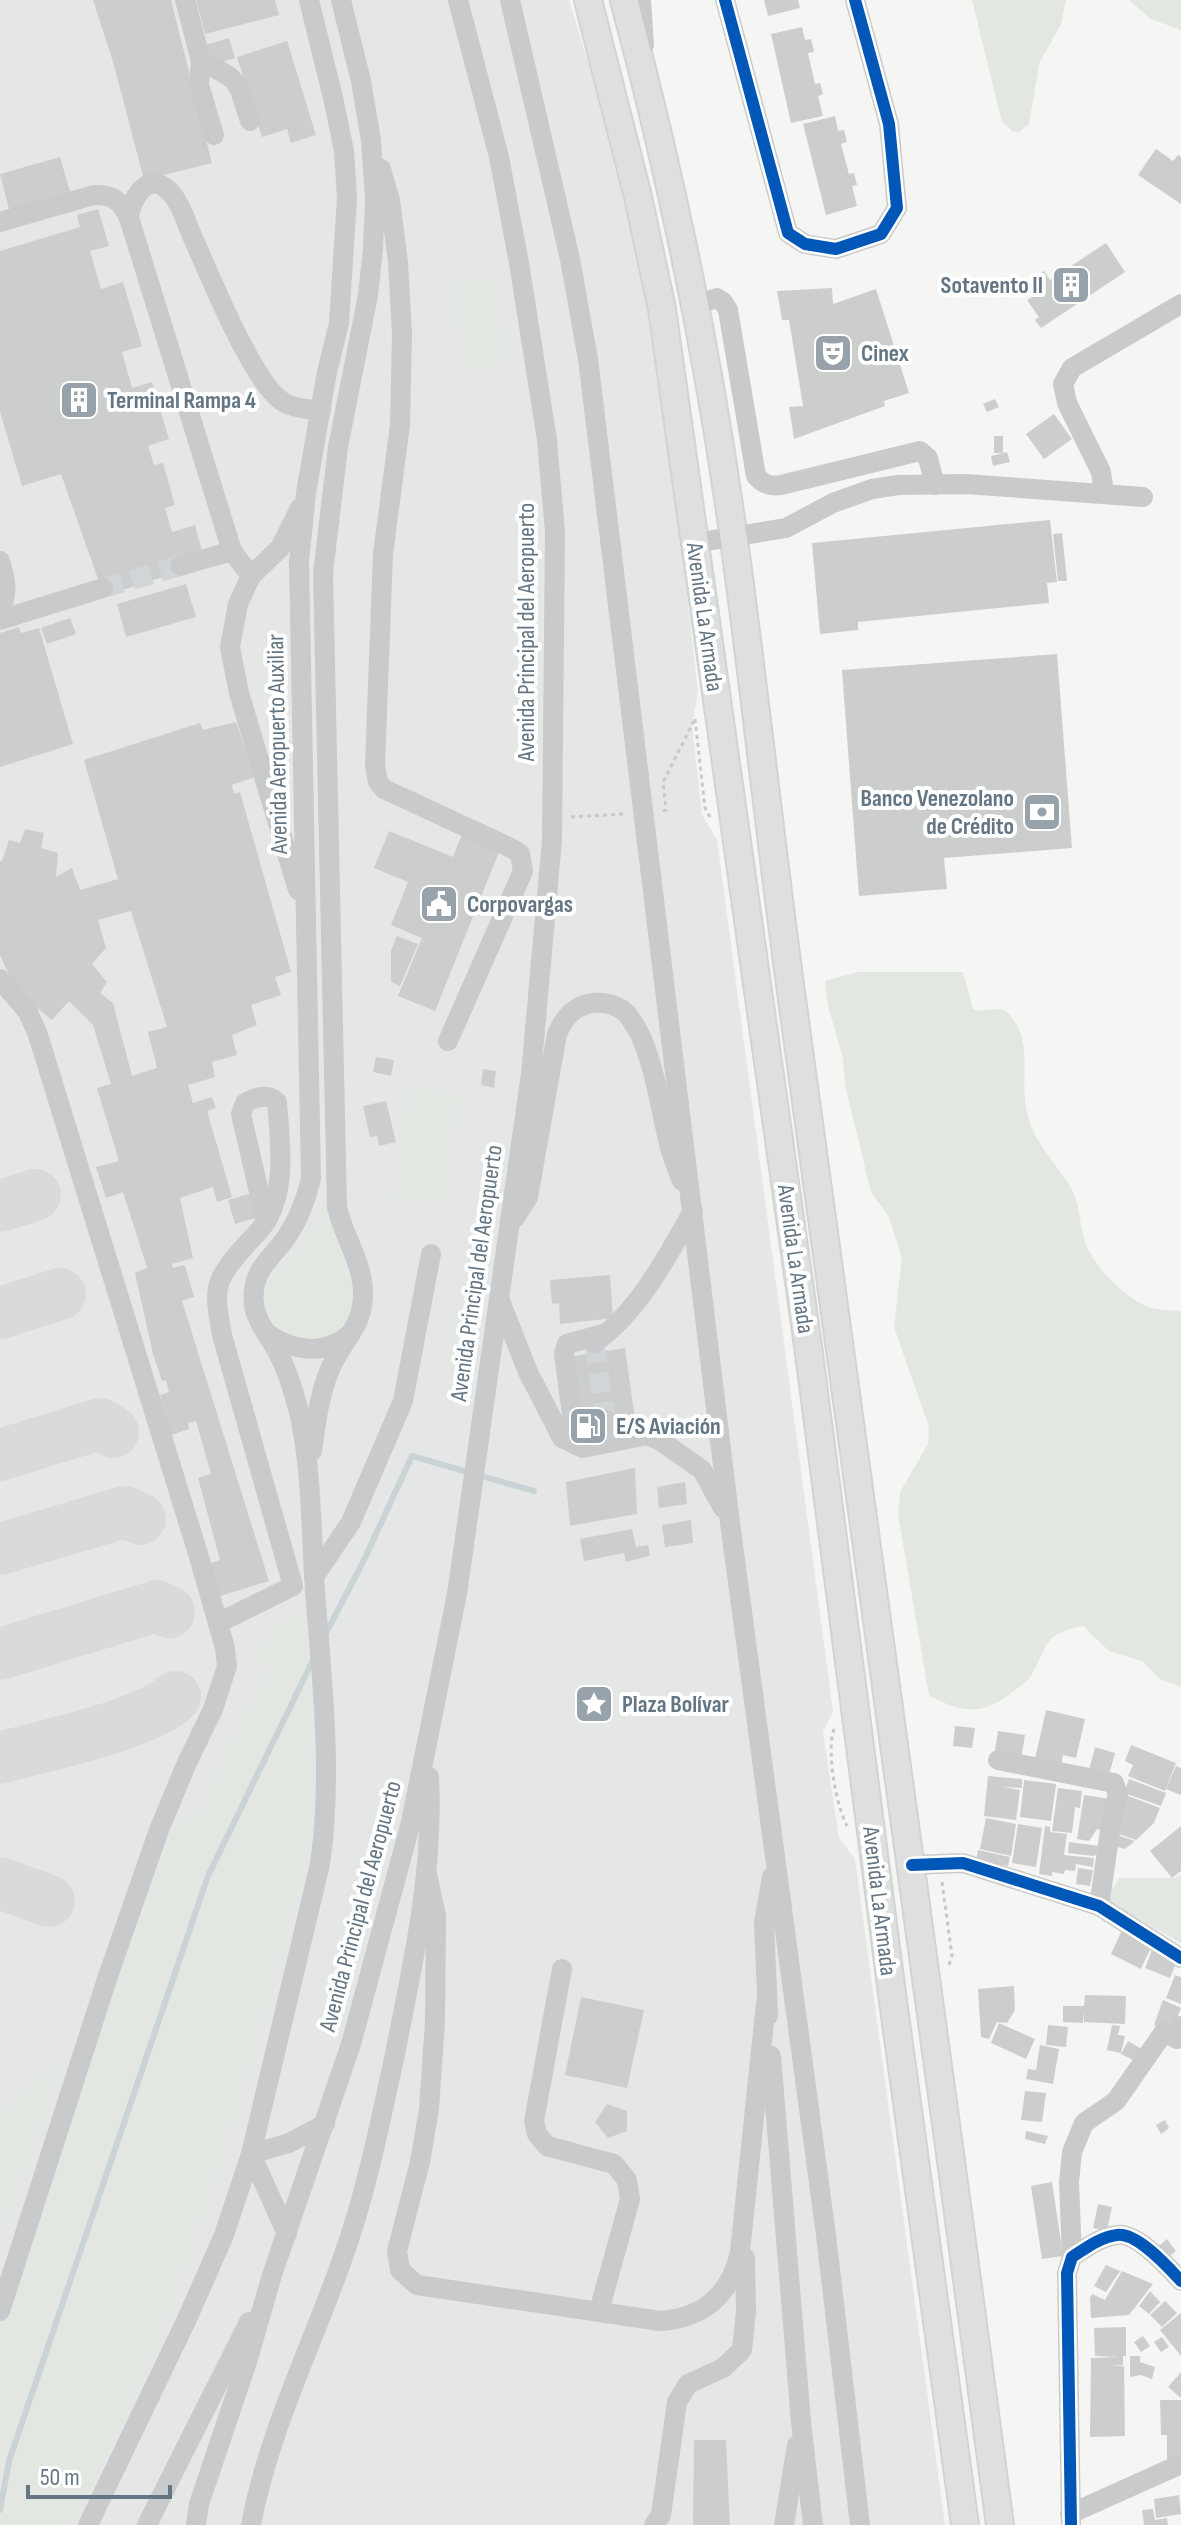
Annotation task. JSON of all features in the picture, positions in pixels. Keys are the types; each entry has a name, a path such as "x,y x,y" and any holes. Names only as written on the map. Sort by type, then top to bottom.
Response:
{"main road":[{"name":"Avenida La Armada","path":"588,0 638,197 662,309 808,1346 965,2525"},
{"name":"Avenida La Armada","path":"624,0 675,203 733,536 791,993 1000,2525"}],"street":[{"path":"185,0 201,61 199,85 214,135"},
{"name":"Avenida Aeropuerto Auxiliar","path":"88,2525 224,2235 251,2154 320,1864 327,1817 325,1719 309,1466 291,1385 276,1347 262,1329 254,1305 255,1283 260,1268 288,1236 300,1214 311,1179 299,561 306,493 339,323 347,198 344,151 309,0"},
{"name":"Avenida Aeropuerto Auxiliar","path":"309,1466 316,1423 333,1362 355,1331 363,1306 359,1266 337,1207 323,573 338,447 368,295 375,200 371,140 361,81 341,0"},
{"name":"Avenida Principal del Aeropuerto","path":"196,2525 199,2504 247,2362 272,2275 351,2044 395,1892 457,1594 531,1074 552,840 555,532 545,425 519,263 499,157 458,0"},
{"path":"510,0 567,245 588,359 730,1523 826,2235 860,2525"},
{"path":"641,0 646,81"},
{"path":"725,0 788,233 805,244 836,249 881,234 897,208 889,124 855,0"},
{"path":"201,61 231,75 250,121"},
{"path":"371,140 390,200 398,262 402,334 400,425 383,554 375,765 378,782 384,789 513,849 520,854 523,871 448,1041"},
{"path":"129,218 136,193 145,186 158,184 166,187 182,212 222,303 259,374 285,403 321,411"},
{"path":"0,222 94,195 106,195 122,205 129,218 232,551 251,576"},
{"path":"695,305 717,298 728,310 756,476 762,483 781,485 920,451 928,458 935,485"},
{"path":"1104,493 1101,472 1067,403 1063,384 1072,368 1181,304"},
{"path":"695,543 786,528 833,503 872,489 966,484 1143,497"},
{"path":"306,493 280,548 251,576 238,604 230,647 262,775 306,917"},
{"path":"180,566 232,551"},
{"path":"0,561 6,587 5,600 0,609"},
{"path":"0,620 103,588"},
{"path":"0,979 28,1012 38,1035 227,1658 223,1680 159,1830 108,1976 0,2311"},
{"path":"508,1228 528,1197 557,1034 569,1013 591,1003 618,1007 635,1027 650,1068 671,1152 693,1211 666,1259 601,1338 574,1340 567,1344 564,1354 576,1445"},
{"path":"266,1222 241,1114 245,1103 261,1096 277,1102 280,1152 276,1187 266,1222 217,1282 217,1306 222,1335 293,1586"},
{"path":"218,1623 314,1577 351,1522 403,1401 431,1254"},
{"path":"499,1297 528,1372 562,1438 583,1448 647,1435 661,1441 702,1470 730,1523"},
{"path":"262,1329 284,1343 319,1349 336,1345 355,1331"},
{"path":"606,1420 609,1433 623,1440"},
{"path":"251,2525 267,2462 343,2257 362,2194 398,2038 427,1874 432,1824 427,1749"},
{"path":"998,1760 1114,1783 1118,1795 1099,1906"},
{"path":"776,1857 764,1922 766,2003 801,2422 813,2525"},
{"path":"912,1865 963,1863 1099,1906 1181,1958"},
{"path":"427,1874 436,1916 429,2109 420,2162 397,2251 400,2270 417,2285 660,2321 680,2319 703,2308 730,2284 740,2252 766,2003"},
{"path":"562,1969 534,2121 537,2134 547,2146 614,2164 627,2180 630,2199 599,2311"},
{"path":"1181,2026 1177,2039 1164,2032 1116,2101 1084,2123 1072,2152 1069,2182 1072,2257 1067,2273 1070,2519 1181,2464"},
{"path":"287,2234 251,2154 289,2143 325,2124"},
{"path":"654,2525 661,2515 677,2402 688,2384 723,2368 742,2350 746,2312 743,2213"},
{"path":"1072,2257 1095,2242 1119,2234 1137,2240 1181,2281"},
{"path":"147,2525 272,2275"},
{"path":"703,2308 725,2310 735,2316 740,2325 742,2350"},
{"path":"784,2525 801,2422"},
{"path":"795,2525 801,2422"},
{"path":"801,2422 804,2525"}],"shaded area":[{"path":"0,0 569,0 627,189 662,379 698,692 692,725 702,814 717,840 833,1711 823,1732 839,1838 855,1859 945,2525 0,2525"},
{"path":"972,0 1066,0 1061,24 1039,64 1029,124 1019,132 1013,132 1002,122"},
{"path":"1129,0 1181,0 1181,30 1151,19"},
{"path":"493,277 506,363 467,370 454,283"},
{"path":"858,972 963,972 973,1009 1000,1009 1008,1013 1024,1046 1029,1119 1038,1139 1073,1192 1088,1249 1102,1270 1141,1304 1181,1311 1181,1687 1160,1679 1142,1661 1109,1651 1083,1626 1060,1633 1049,1641 1029,1679 992,1705 962,1709 929,1695 898,1515 900,1492 928,1444 929,1427 894,1327 902,1258 889,1217 871,1192 845,1085 843,1058 828,1006 825,981"},
{"path":"410,1089 459,1095 450,1144 445,1205 396,1199"},
{"path":"326,1198 352,1287 352,1305 346,1320 335,1331 322,1338 307,1340 293,1337 280,1328 271,1313 267,1289 276,1273 306,1243"},
{"path":"296,1615 303,1621 307,1641 313,1746 310,1849 227,2138 157,2346 74,2525 0,2525 0,2344 85,2072 179,1813 193,1832 241,1725 266,1686 271,1668 255,1656 288,1616"},
{"path":"1181,1874 1181,1943 1106,1901 1119,1878 1175,1878"},
{"path":"64,2056 0,2238 0,2119"}],"building":[{"path":"93,0 171,0 212,163 144,180 114,65"},
{"path":"196,0 275,0 279,15 205,34"},
{"path":"764,0 798,0 800,8 768,16"},
{"path":"802,27 805,40 811,39 814,52 808,53 815,84 820,83 823,94 818,96 823,116 791,123 771,34"},
{"path":"229,38 235,58 213,65 206,45"},
{"path":"287,41 316,135 291,143 287,129 262,137 237,57"},
{"path":"835,116 838,131 844,130 847,142 841,144 849,174 854,173 857,185 852,186 857,206 826,215 803,124"},
{"path":"1156,149 1173,161 1178,155 1181,157 1181,204 1138,175"},
{"path":"60,157 71,195 10,213 0,174"},
{"name":"Terminal Rampa 4","path":"98,209 109,246 90,251 101,289 123,282 142,346 122,352 132,388 152,382 169,439 148,446 154,465 163,463 175,505 165,508 172,532 195,525 202,551 182,571 104,596 61,474 22,486 0,412 0,251 80,227 77,215"},
{"name":"Sotavento II","path":"1106,243 1125,272 1041,328 1035,320 1039,317 1027,300 1042,291 1033,278 1044,271 1050,280"},
{"path":"832,288 833,304 876,289 909,393 884,401 885,406 794,439 789,407 803,406 789,320 782,320 777,291"},
{"path":"995,399 999,407 987,412 983,404"},
{"path":"1054,414 1072,439 1044,459 1026,434"},
{"path":"994,436 1003,436 1003,453 994,453"},
{"path":"1007,452 1010,462 993,466 991,456"},
{"path":"1050,520 1057,582 1047,583 1049,603 858,622 858,630 820,634 812,543"},
{"path":"1062,533 1067,581 1058,581 1053,534"},
{"path":"186,584 196,617 126,637 117,604"},
{"path":"70,618 76,634 47,644 41,628"},
{"path":"19,627 21,633 39,628 73,744 0,767 0,633"},
{"path":"1057,654 1072,848 944,858 947,889 859,896 842,670"},
{"path":"236,722 255,777 232,785 234,794 240,792 291,972 275,977 281,995 251,1005 257,1025 232,1035 237,1055 212,1062 215,1077 188,1085 193,1103 212,1097 216,1108 207,1111 232,1197 217,1202 213,1187 180,1198 193,1258 172,1264 173,1268 185,1265 194,1297 182,1301 269,1581 217,1597 208,1564 220,1560 198,1478 211,1474 196,1421 188,1423 189,1429 171,1435 160,1395 169,1392 153,1354 135,1273 147,1268 123,1192 106,1198 96,1167 119,1161 97,1088 111,1084 93,1025 69,1001 52,1020 15,984 0,955 0,861 9,840 20,843 25,829 44,833 41,848 58,853 56,877 72,868 80,890 118,879 84,760 200,723 203,730","holes":["131,911 167,1027 148,1032 157,1068 132,1076 113,1003 100,993 107,982 92,964 106,948 98,920"]},
{"name":"Corpovargas","path":"389,831 453,857 463,832 501,847 435,1011 398,996 422,938 391,925 408,882 374,868"},
{"path":"397,936 418,944 400,986 391,982 391,951"},
{"path":"376,1057 394,1060 391,1076 373,1072"},
{"path":"483,1069 496,1071 494,1088 481,1085"},
{"path":"386,1101 396,1142 379,1146 377,1136 370,1137 363,1106"},
{"path":"252,1193 259,1217 235,1224 228,1200"},
{"path":"610,1275 613,1318 560,1324 559,1303 552,1304 550,1280"},
{"path":"625,1348 636,1426 580,1436 569,1357"},
{"path":"635,1468 637,1514 570,1526 566,1482"},
{"path":"685,1482 687,1504 659,1508 657,1487"},
{"path":"691,1520 693,1543 665,1547 662,1525"},
{"path":"632,1529 636,1547 648,1545 650,1556 626,1562 624,1553 584,1561 580,1539"},
{"path":"1046,1710 1085,1719 1076,1758 1063,1755 1061,1765 1035,1759"},
{"path":"955,1726 975,1728 972,1748 953,1746"},
{"path":"998,1731 1025,1735 1021,1760 994,1756"},
{"path":"1131,1745 1176,1763 1165,1791 1128,1776 1133,1765 1125,1761"},
{"path":"1095,1747 1115,1753 1109,1775 1089,1770"},
{"path":"1176,1766 1181,1768 1181,1795 1166,1789"},
{"path":"988,1776 1022,1779 1022,1788 1003,1787 1020,1790 1016,1820 984,1816"},
{"path":"1129,1779 1166,1793 1161,1806 1124,1793"},
{"path":"1024,1780 1056,1784 1051,1821 1020,1817"},
{"path":"1058,1788 1082,1791 1080,1808 1075,1807 1072,1833 1052,1831"},
{"path":"1123,1794 1160,1808 1154,1823 1136,1840 1113,1832"},
{"path":"1084,1795 1110,1799 1105,1831 1097,1829 1089,1841 1077,1839"},
{"path":"986,1818 1016,1824 1011,1856 980,1849"},
{"path":"1018,1824 1042,1828 1036,1867 1012,1863"},
{"path":"1045,1826 1050,1827 1050,1832 1067,1834 1064,1855 1094,1858 1093,1867 1076,1864 1075,1871 1065,1870 1064,1874 1039,1874"},
{"path":"1181,1826 1181,1871 1172,1878 1150,1851"},
{"path":"1114,1834 1135,1841 1125,1849 1110,1845"},
{"path":"1069,1842 1100,1846 1099,1852 1094,1856 1068,1853"},
{"path":"978,1850 1010,1857 1008,1866 976,1861"},
{"path":"1078,1868 1093,1870 1090,1886 1076,1884"},
{"path":"1123,1928 1153,1943 1141,1969 1111,1954"},
{"path":"1152,1950 1177,1961 1170,1978 1145,1968"},
{"path":"1175,1975 1181,1977 1181,2004 1166,1998"},
{"path":"1014,1986 1015,2010 1007,2023 997,2022 989,2039 981,2037 978,1989"},
{"path":"1085,1995 1126,1996 1125,2024 1084,2022 1083,2012 1083,2023 1063,2022 1063,2006 1084,2006"},
{"path":"581,1997 644,2010 627,2088 565,2075"},
{"path":"1163,2000 1181,2008 1172,2032 1154,2025"},
{"path":"999,2023 1035,2039 1026,2059 991,2043"},
{"path":"1048,2025 1068,2027 1066,2047 1046,2045"},
{"path":"1112,2025 1120,2026 1118,2035 1125,2036 1121,2053 1107,2050"},
{"path":"1128,2041 1145,2051 1139,2063 1121,2054"},
{"path":"1040,2045 1059,2049 1053,2084 1026,2079 1028,2069 1036,2070"},
{"path":"1025,2091 1046,2093 1042,2122 1021,2120"},
{"path":"607,2104 627,2111 627,2131 608,2138 595,2122"},
{"path":"1165,2120 1169,2128 1161,2134 1156,2125"},
{"path":"1026,2131 1048,2136 1045,2144 1025,2139"},
{"path":"1052,2182 1063,2256 1042,2259 1031,2186"},
{"path":"1098,2204 1112,2207 1107,2231 1093,2228"},
{"path":"1167,2239 1176,2251 1167,2259 1158,2247"},
{"path":"1106,2265 1120,2271 1106,2292 1094,2286"},
{"path":"1122,2271 1153,2284 1129,2315 1091,2318 1092,2294 1105,2300"},
{"path":"1150,2291 1160,2302 1149,2314 1139,2306"},
{"path":"1165,2301 1177,2313 1162,2327 1150,2315"},
{"path":"1181,2313 1181,2356 1160,2330"},
{"path":"1126,2327 1123,2365 1110,2365 1124,2366 1125,2436 1090,2437 1091,2358 1119,2357 1095,2356 1094,2328"},
{"path":"1143,2336 1150,2346 1141,2352 1134,2342"},
{"path":"1162,2337 1169,2347 1161,2352 1154,2342"},
{"path":"1130,2356 1140,2356 1140,2362 1155,2367 1152,2379 1141,2375 1130,2377"},
{"path":"1181,2372 1181,2398 1168,2387"},
{"path":"1160,2400 1181,2400 1181,2459 1167,2459 1167,2435 1161,2435"},
{"path":"694,2440 726,2440 730,2525 693,2525"},
{"path":"1179,2495 1181,2514 1156,2518 1154,2499"},
{"path":"1153,2509 1155,2520 1167,2518 1168,2525 1144,2525 1142,2510"}],"waterway":[{"path":"325,1635 412,1456 534,1491"},
{"path":"0,2510 9,2461 208,1876 315,1656"}],"taxiway":[{"path":"0,1206 35,1195"},
{"path":"0,1313 60,1294"},
{"path":"0,1455 100,1424 113,1432"},
{"path":"0,1549 125,1512 140,1519"},
{"path":"0,1654 157,1606 169,1612"},
{"path":"0,1758 141,1717 175,1697"},
{"path":"0,1883 49,1901"}],"tunnel":[{"path":"103,588 180,566"},
{"path":"594,1343 606,1420"}],"cycle path":[{"path":"725,0 788,233 805,244 836,249 881,234 897,208 889,124 855,0"},
{"path":"912,1865 963,1863 1099,1906 1181,1958"},
{"path":"1071,2525 1067,2273 1072,2257 1105,2238 1125,2236 1152,2252 1181,2281"}],"place":[{"name":"Sotavento II","path":"1071,285"},
{"name":"Cinex","path":"833,353"},
{"name":"Terminal Rampa 4","path":"79,400"},
{"name":"Banco Venezolano de Crédito","path":"1042,812"},
{"name":"Corpovargas","path":"439,904"},
{"name":"E/S Aviación","path":"588,1426"},
{"name":"Plaza Bolívar","path":"594,1704"}]}
